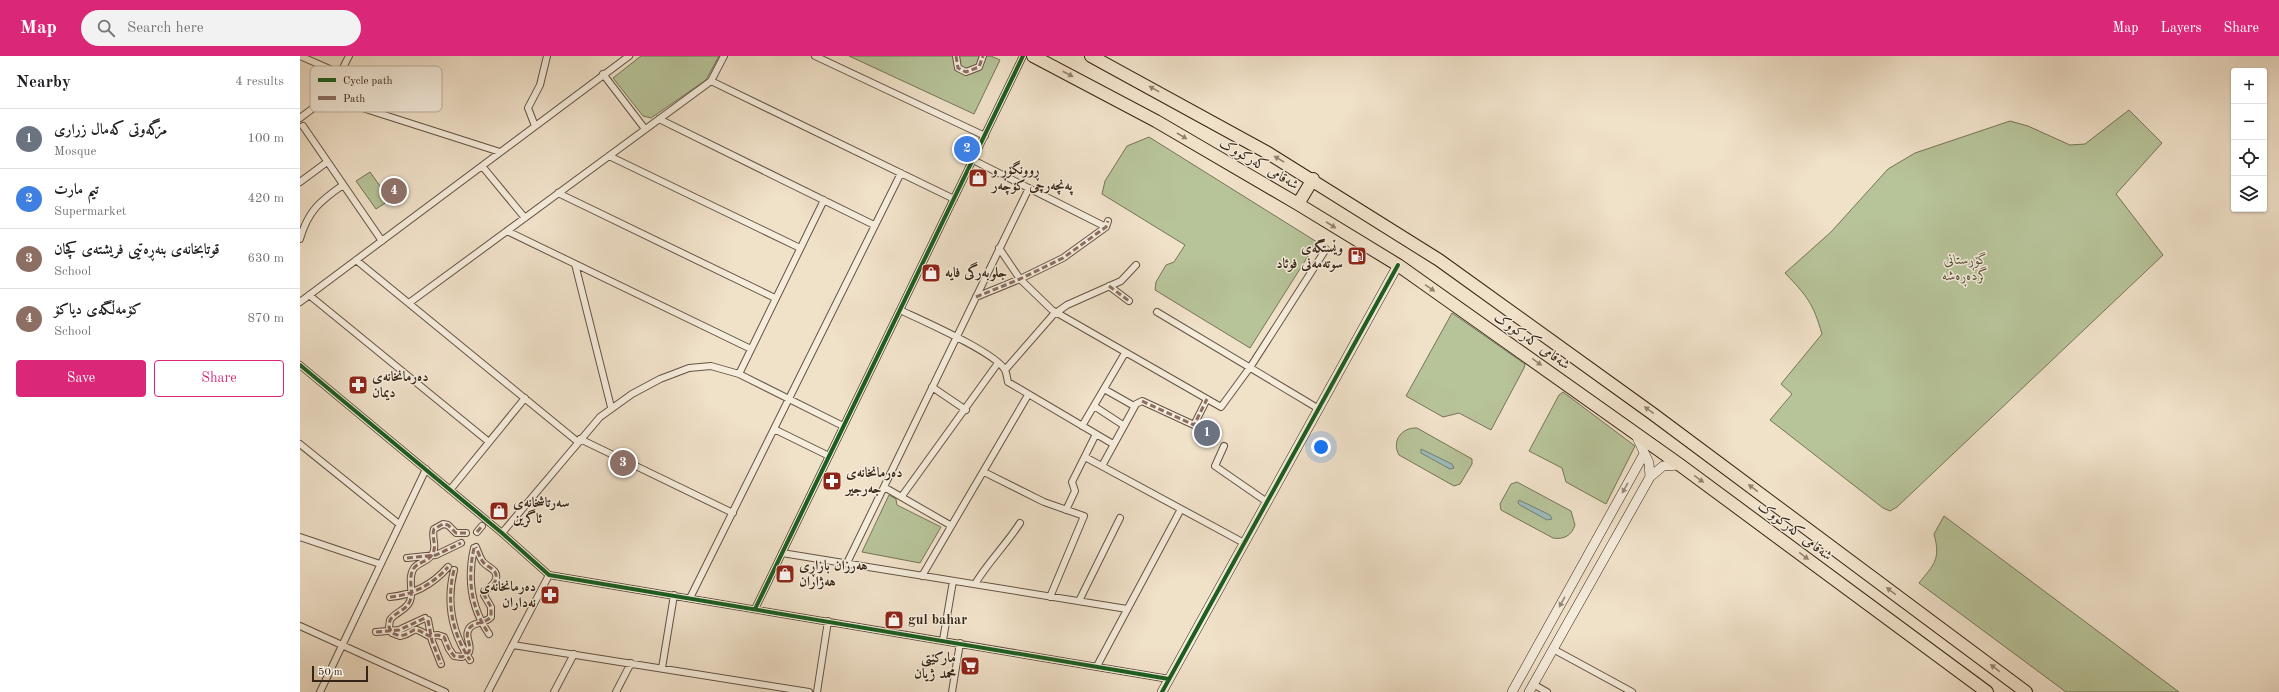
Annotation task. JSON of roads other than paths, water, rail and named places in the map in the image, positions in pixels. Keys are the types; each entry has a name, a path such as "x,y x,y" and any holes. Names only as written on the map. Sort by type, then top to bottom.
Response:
{"highway":[{"name":"شەقامی کەرکووک","path":"1033,56 1149,117 1298,204 1398,266 1680,465 1987,692"},
{"name":"شەقامی کەرکووک","path":"1091,56 1160,92 1313,179 1439,260 1519,316 1653,414 2026,692"},
{"path":"1298,204 1313,179"}],"street":[{"path":"300,56 323,66"},
{"path":"345,66 349,56"},
{"path":"535,126 528,108 540,85 547,56"},
{"path":"300,302 628,56"},
{"path":"409,303 710,81 724,56"},
{"path":"815,56 985,136"},
{"path":"956,56 958,68 966,72 979,67 983,57"},
{"path":"755,609 1023,56"},
{"path":"603,74 645,129"},
{"path":"710,81 954,199"},
{"path":"300,118 310,110"},
{"path":"375,112 500,152"},
{"path":"659,119 874,225"},
{"path":"303,126 382,241"},
{"path":"609,156 800,248"},
{"path":"973,160 1107,224 1063,258 1020,279 976,297"},
{"path":"300,182 328,162"},
{"path":"482,166 525,218"},
{"path":"690,598 901,173"},
{"path":"300,239 305,222 311,212 343,185"},
{"path":"847,563 1029,188"},
{"path":"558,193 775,298"},
{"path":"739,374 824,200"},
{"path":"507,231 751,349"},
{"path":"999,248 1020,279 1056,312 1221,407 1251,366 1326,249"},
{"path":"356,260 525,398 579,440 733,513"},
{"path":"574,264 611,407"},
{"path":"1005,370 1041,327 1056,312 1067,305 1121,281 1136,265"},
{"path":"1162,692 1398,266"},
{"path":"1110,286 1129,301"},
{"path":"309,295 489,442"},
{"path":"900,310 956,337 998,363 1005,370 1008,382 1114,444"},
{"path":"1158,312 1251,366 1319,409"},
{"path":"1082,426 1125,353"},
{"path":"902,496 966,410 998,363"},
{"path":"300,365 502,533 549,575 1169,679"},
{"path":"502,533 579,440 611,407 660,379 689,368 711,366 739,374 843,426"},
{"path":"932,387 966,410"},
{"path":"1104,389 1134,406"},
{"path":"922,576 950,525 984,472 1028,395"},
{"path":"450,490 525,398"},
{"path":"1102,466 1134,406 1142,401 1194,425 1207,399"},
{"path":"1094,406 1123,426"},
{"path":"774,429 829,456"},
{"path":"1635,433 1650,467 1650,477"},
{"path":"1066,510 1075,491 1072,482 1096,434"},
{"path":"300,444 399,524"},
{"path":"1224,446 1215,466 1267,502"},
{"path":"1512,692 1644,454"},
{"path":"1085,457 1244,543"},
{"path":"1547,692 1531,688 1650,477 1663,466 1680,465"},
{"path":"320,692 426,470"},
{"path":"984,472 1044,502 1084,516 1050,597"},
{"path":"884,487 950,525"},
{"path":"1097,666 1181,509"},
{"path":"1079,601 1120,518"},
{"path":"975,584 988,564 1006,545 1020,523"},
{"path":"431,556 434,548 432,535 437,526 445,524 456,533 466,532"},
{"path":"477,532 482,526"},
{"path":"300,537 380,564"},
{"path":"391,631 390,620 406,607 412,592 411,573 420,563 431,556 461,543"},
{"path":"391,631 400,636 412,630 419,629 431,636 444,636 447,639 449,649 454,656 462,657 466,654 470,648 467,635 469,629 474,624 483,623 489,620 492,613 492,607 485,598 485,592 494,583 496,576 493,569 482,560 475,548 471,563 471,584 475,606 483,623 489,634"},
{"path":"782,553 953,580 1127,610"},
{"path":"407,558 431,556"},
{"path":"390,597 412,592 429,584 451,569 451,611 455,629 470,660"},
{"path":"488,692 549,575"},
{"path":"943,640 953,580"},
{"path":"662,668 674,595"},
{"path":"376,632 391,631 427,619 431,636 441,664"},
{"path":"817,692 828,621"},
{"path":"300,626 444,692"},
{"path":"952,692 960,643"},
{"path":"512,645 809,692"},
{"path":"1553,649 1632,692"},
{"path":"554,692 574,654"},
{"path":"616,692 631,663"}],"water":[{"path":"1421,449 1452,464 1454,468 1450,469 1421,453"},
{"path":"1519,500 1550,515 1552,519 1547,520 1520,505 1518,503"}],"place":[{"name":"تیم مارت","path":"967,149"},
{"name":"ڕوونگۆڕ و پەنچەرچی کۆچەر","path":"978,178"},
{"name":"کۆمەڵگەی دیاکۆ","path":"394,191"},
{"name":"وێستگەی سوتەمەنی فوئاد","path":"1357,256"},
{"name":"جلوبەرگی فایە","path":"931,273"},
{"name":"دەرمانخانەی دیمان","path":"358,385"},
{"name":"مزگەوتی کەمال زراری","path":"1207,433"},
{"name":"قوتابخانەی بنەڕەتیی فریشتەی کچان","path":"623,463"},
{"name":"دەرمانخانەی جەرجیر","path":"832,481"},
{"name":"سەرتاشخانەی ئاگرین","path":"499,511"},
{"name":"هەرزان بازاڕی هەژاران","path":"785,574"},
{"name":"دەرمانخانەی نەداران","path":"550,595"},
{"name":"gul bahar","path":"894,620"},
{"name":"مارکێتی محمد ژیان","path":"970,666"}],"park label":[{"name":"گۆڕستانی گردەڕەشە","path":"1966,268"}]}
